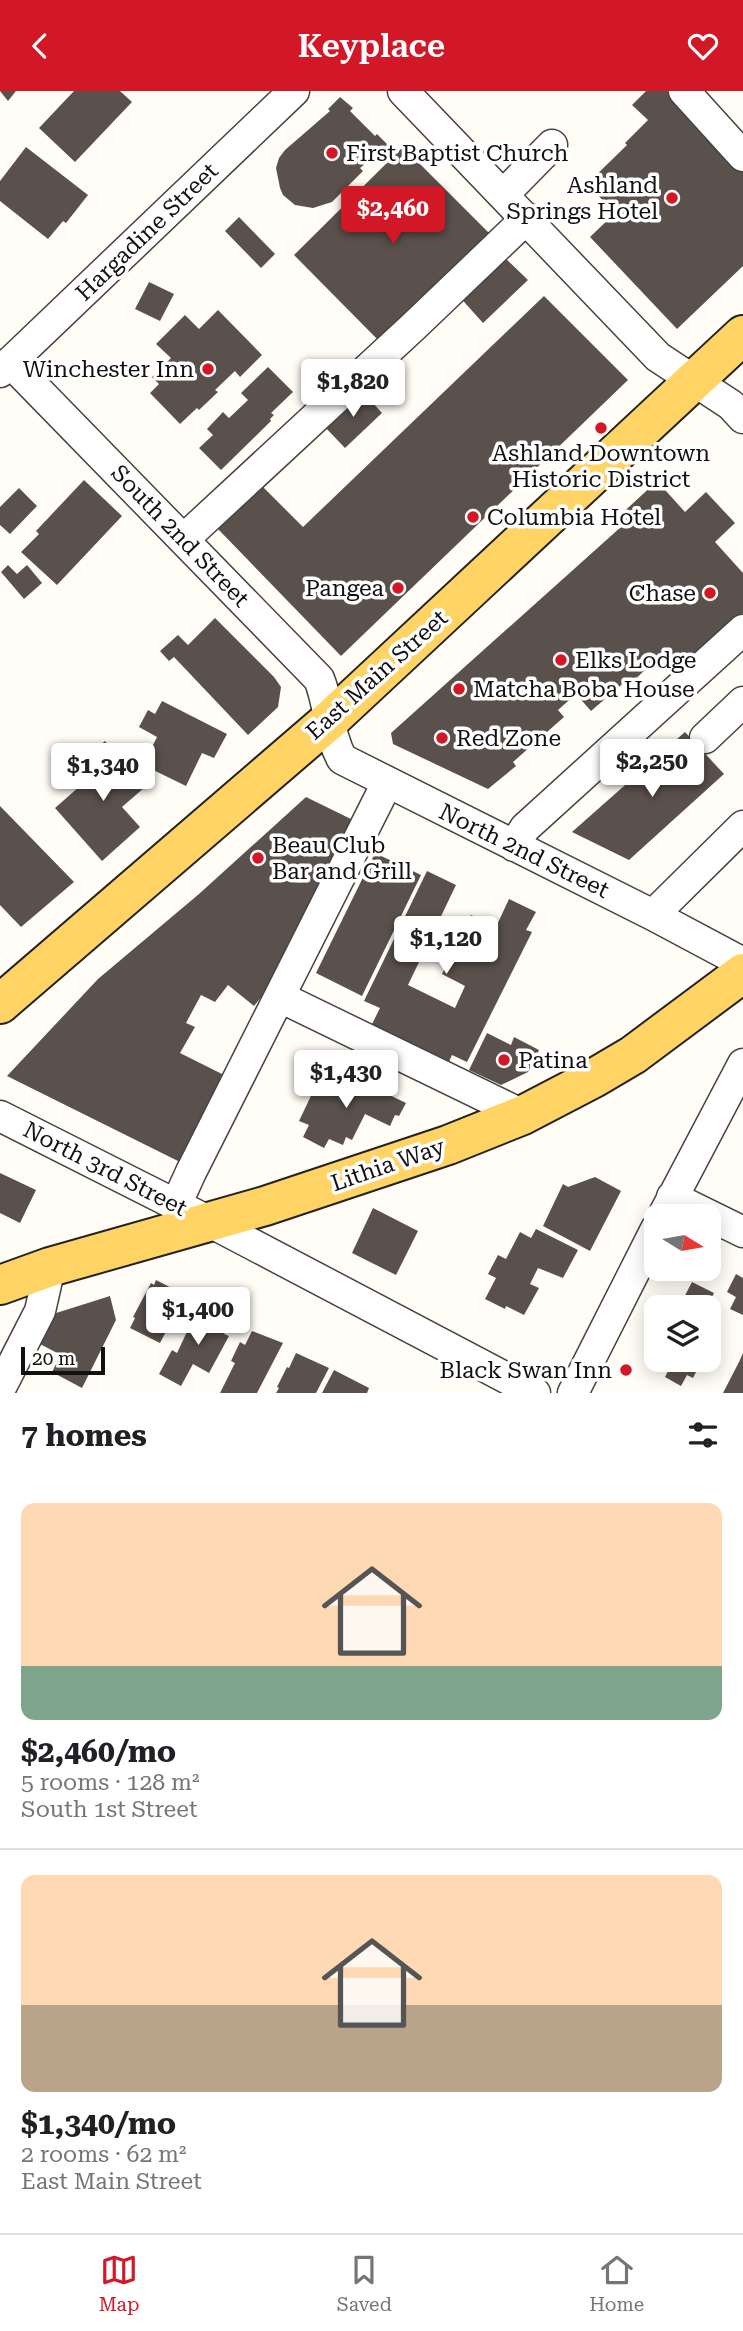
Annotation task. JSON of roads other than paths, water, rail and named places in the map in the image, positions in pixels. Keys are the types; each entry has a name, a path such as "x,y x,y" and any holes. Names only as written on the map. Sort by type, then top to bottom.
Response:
{"main road":[{"name":"East Main Street","path":"0,1004 331,719 743,335"},
{"name":"Lithia Way","path":"0,1285 193,1214 265,1206 448,1145 523,1115 633,1055 743,973"}],"street":[{"name":"Hargadine Street","path":"5,367 294,91"},
{"path":"403,91 658,357 731,405 743,418"},
{"path":"684,91 743,156"},
{"path":"503,195 552,145"},
{"path":"184,539 527,218"},
{"name":"South 2nd Street","path":"5,367 184,539 319,679 331,719"},
{"path":"514,846 525,828 743,630"},
{"path":"705,738 743,702"},
{"name":"North 2nd Street","path":"331,719 335,747 342,759 743,963"},
{"path":"193,1214 191,1172 387,783"},
{"path":"653,915 743,825"},
{"path":"281,997 523,1115"},
{"path":"669,1204 743,1064"},
{"name":"North 3rd Street","path":"0,1116 535,1393"},
{"path":"721,1225 743,1233"},
{"path":"573,1393 644,1253"},
{"path":"9,1388 40,1311 50,1267"}],"place":[{"name":"First Baptist Church","path":"332,153"},
{"name":"Ashland Springs Hotel","path":"672,198"},
{"name":"Winchester Inn","path":"208,369"},
{"name":"Ashland Downtown Historic District","path":"601,428"},
{"name":"Columbia Hotel","path":"473,517"},
{"name":"Pangea","path":"398,588"},
{"name":"Chase","path":"710,593"},
{"name":"Elks Lodge","path":"561,660"},
{"name":"Matcha Boba House","path":"459,689"},
{"name":"Red Zone","path":"442,738"},
{"name":"Beau Club Bar and Grill","path":"258,858"},
{"name":"Patina","path":"504,1060"},
{"name":"Black Swan Inn","path":"626,1370"}]}
